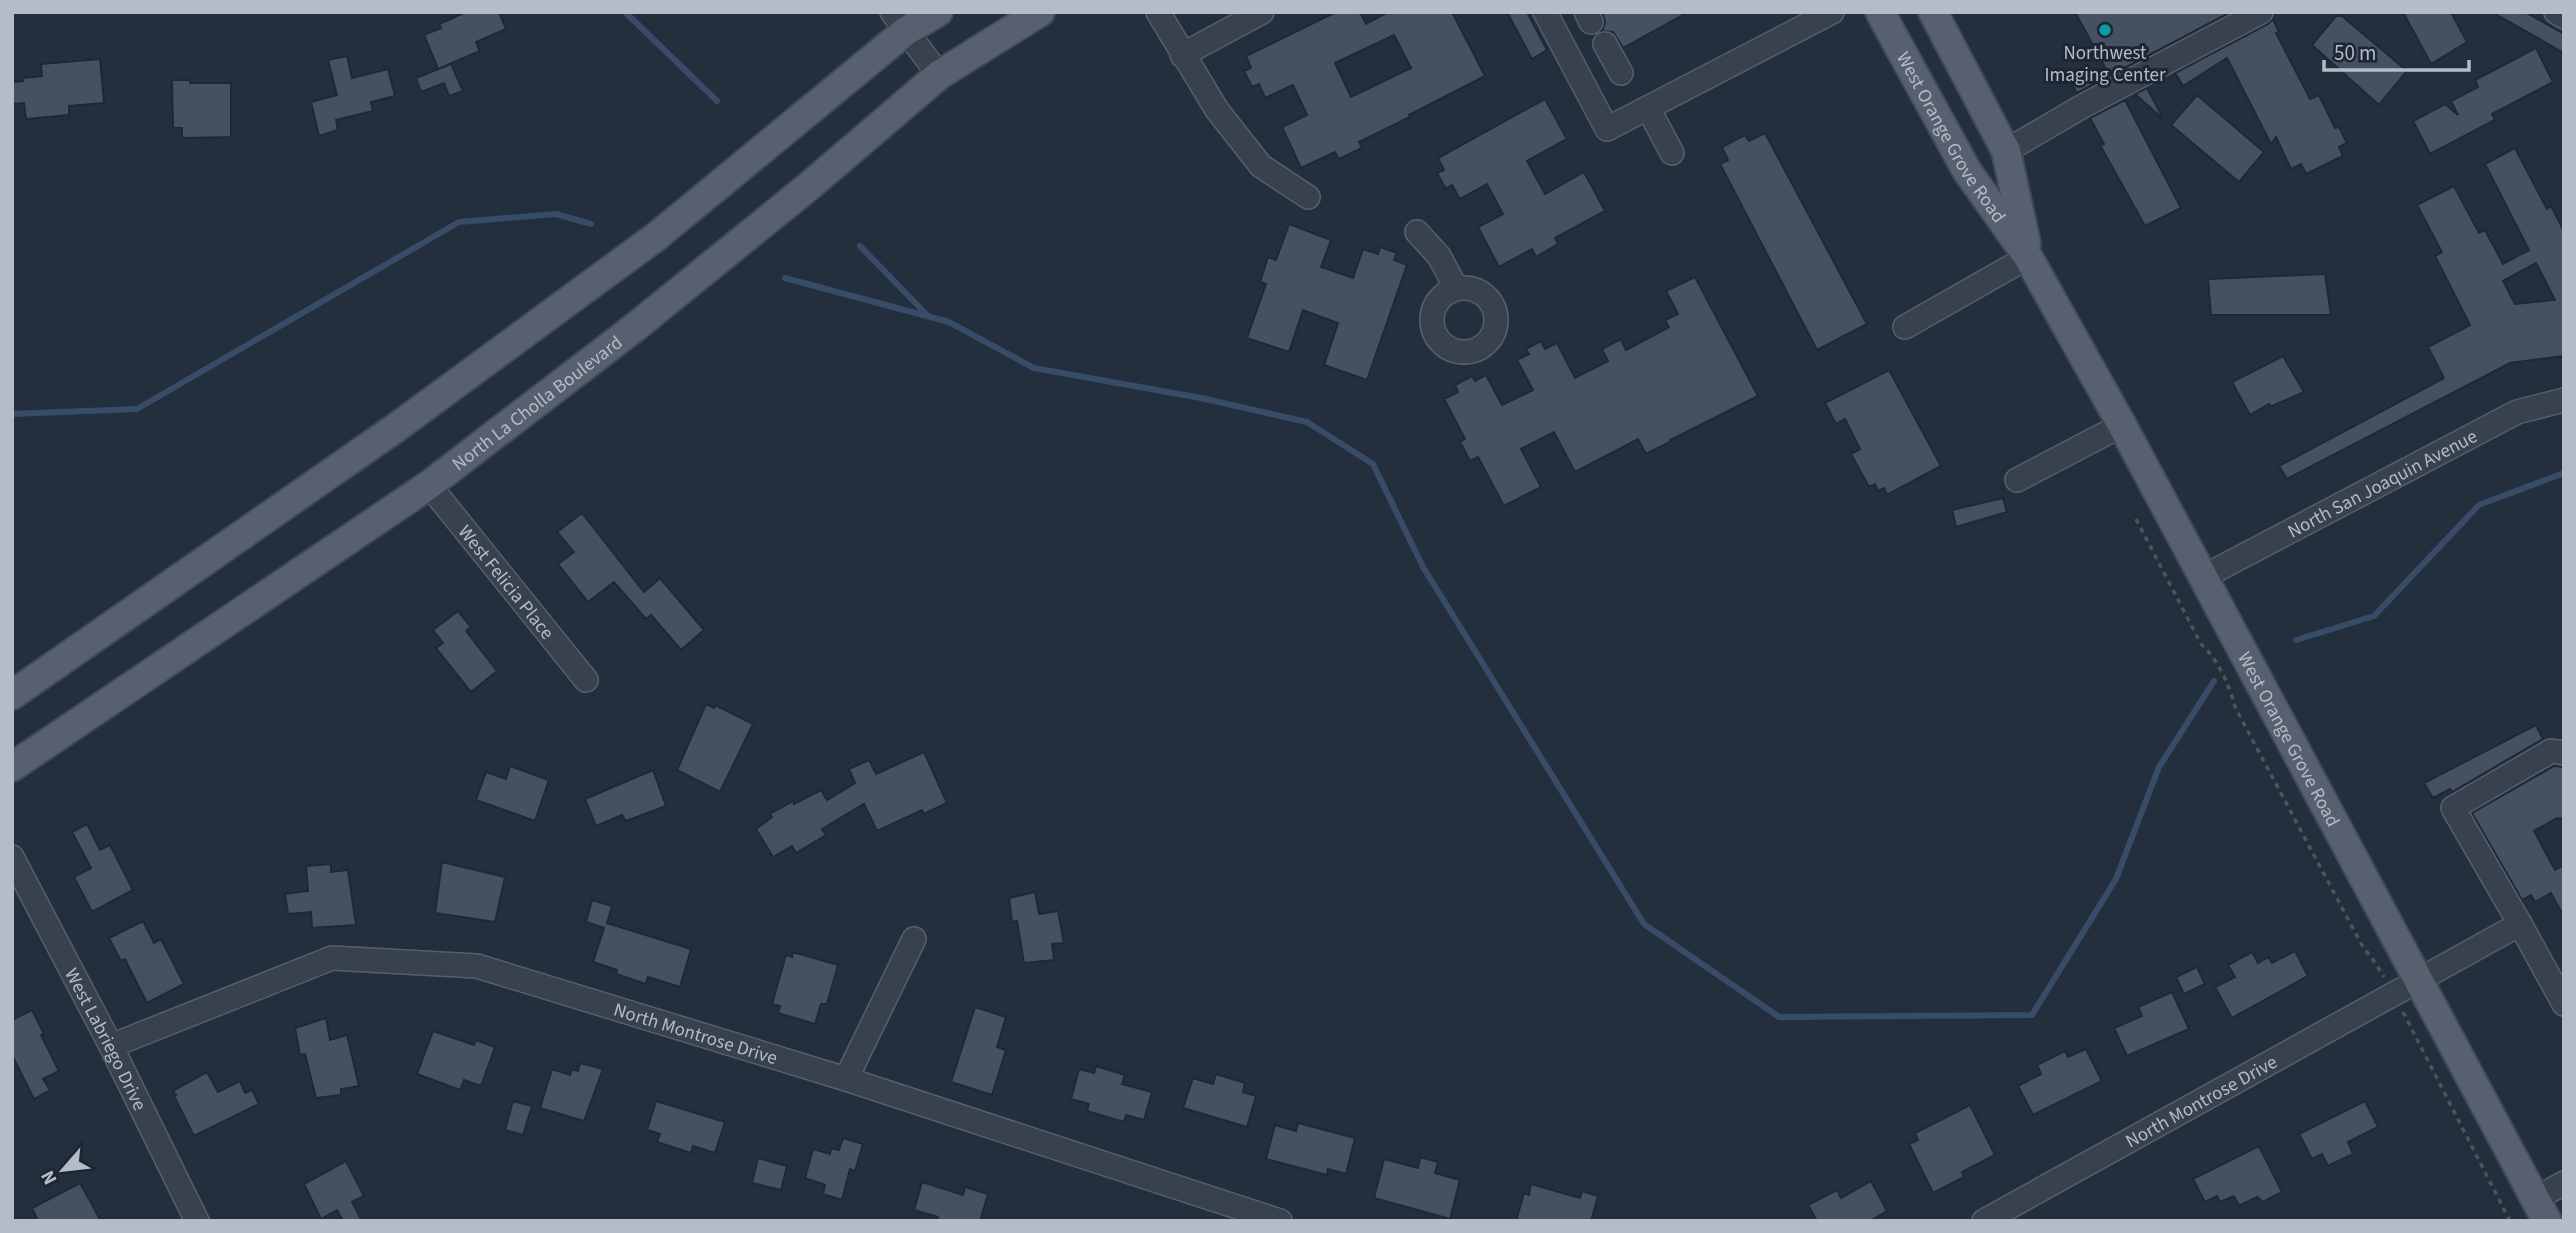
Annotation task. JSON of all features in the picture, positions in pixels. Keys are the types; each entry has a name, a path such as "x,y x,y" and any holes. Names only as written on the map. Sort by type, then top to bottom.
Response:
{"main road":[{"path":"12,695 397,427 657,236 899,21 938,12"},
{"name":"North La Cholla Boulevard","path":"12,767 429,485 645,319 808,187 939,75 1040,12"},
{"name":"West Orange Grove Road","path":"1880,12 1967,171 2028,257 2122,425 2205,576 2541,1210"},
{"name":"West Orange Grove Road","path":"1933,12 2006,151 2028,257"}],"street":[{"path":"1158,12 1217,110 1261,166 1308,197"},
{"path":"1182,55 1262,12"},
{"path":"1545,12 1607,129 1832,12"},
{"path":"2006,151 2084,106 2261,12"},
{"path":"2556,12 2564,17"},
{"path":"899,21 939,75"},
{"path":"1605,44 1621,73"},
{"path":"1648,108 1672,153"},
{"path":"1417,232 1439,256 1456,288"},
{"path":"1905,327 2028,257"},
{"name":"North San Joaquin Avenue","path":"2205,576 2517,412 2564,400"},
{"path":"2017,480 2122,425"},
{"name":"West Felicia Place","path":"429,485 586,680"},
{"path":"2564,753 2551,751 2453,808 2564,1004"},
{"name":"West Labriego Drive","path":"12,857 111,1046 197,1221"},
{"name":"North Montrose Drive","path":"1984,1221 2520,924"},
{"path":"846,1079 914,939"},
{"name":"North Montrose Drive","path":"111,1046 332,958 477,966 846,1079 1280,1221"},
{"path":"2541,1210 2564,1184"}],"path":[{"path":"2136,519 2201,643 2208,650 2232,694 2235,707 2364,949 2382,974"},
{"path":"2409,1024 2510,1221"}],"building":[{"path":"466,12 499,12 506,29 476,42 480,51 438,69 424,35 441,28 439,24"},
{"path":"1336,12 1360,12 1366,24 1388,12 1452,12 1485,76 1359,142 1362,148 1339,159 1335,152 1301,168 1282,127 1307,115 1293,85 1265,98 1259,84 1252,87 1244,71 1251,68 1246,56","holes":["1394,35 1411,68 1351,97 1335,63"]},
{"path":"1507,12 1527,12 1547,50 1532,59"},
{"path":"1602,12 1688,12 1623,48 1613,32 1602,31 1605,22"},
{"path":"2075,12 2231,12 2077,93 2072,85 2105,67"},
{"path":"2403,12 2451,12 2467,42 2431,64"},
{"path":"2492,12 2525,12 2564,34 2564,53"},
{"path":"2336,16 2342,16 2407,71 2379,105 2312,45"},
{"path":"2273,19 2279,32 2276,33 2310,99 2319,95 2335,128 2339,127 2347,143 2339,147 2343,156 2306,174 2301,164 2291,169 2276,137 2271,144 2227,58 2183,86 2175,73"},
{"path":"2536,48 2553,82 2492,114 2495,120 2430,154 2413,121 2445,104 2458,115 2451,101 2478,87 2475,80"},
{"path":"347,56 352,78 388,69 395,96 371,102 373,111 336,120 338,130 319,136 311,102 337,95 328,60"},
{"path":"100,59 104,103 69,106 69,115 26,119 24,103 12,104 12,82 42,76 41,64"},
{"path":"451,64 463,91 449,96 444,83 421,92 416,78"},
{"path":"172,80 231,83 231,137 182,138 182,128 173,128"},
{"path":"2147,88 2162,116 2161,117 2135,94"},
{"path":"2197,95 2264,152 2239,182 2171,125"},
{"path":"1545,99 1567,139 1527,161 1545,194 1584,172 1605,211 1555,238 1558,244 1536,257 1532,249 1499,267 1478,227 1503,214 1487,184 1460,199 1452,185 1446,189 1437,173 1444,170 1438,158"},
{"path":"2125,100 2181,208 2145,226 2100,145 2104,144 2090,118"},
{"path":"1765,133 1867,324 1817,350 1720,164 1728,160 1722,147 1745,135 1749,141"},
{"path":"2515,148 2547,209 2551,206 2564,231 2564,356 2510,363 2287,479 2279,466 2444,378 2428,347 2470,325 2435,256 2442,252 2417,205 2454,186 2479,233 2485,230 2503,264 2529,250 2485,164","holes":["2536,263 2555,300 2515,304 2503,281"]},
{"path":"1289,224 1331,240 1321,267 1353,278 1363,249 1378,254 1380,247 1397,253 1394,260 1407,265 1367,380 1324,365 1338,323 1303,310 1289,352 1247,338 1266,284 1260,282 1268,257 1276,260"},
{"path":"2325,274 2331,315 2211,315 2208,279"},
{"path":"1695,277 1758,396 1646,454 1638,439 1575,472 1554,432 1521,449 1541,487 1504,506 1478,457 1470,461 1460,442 1465,439 1444,399 1458,392 1455,385 1472,376 1475,381 1486,375 1502,405 1533,390 1517,360 1529,354 1526,349 1541,341 1545,349 1557,343 1575,378 1608,361 1602,349 1621,339 1626,350 1669,327 1665,320 1678,314 1666,291"},
{"path":"2283,356 2304,392 2270,407 2269,404 2250,415 2232,382"},
{"path":"1889,370 1941,466 1887,495 1884,488 1878,491 1875,484 1869,487 1851,454 1860,449 1845,419 1836,424 1825,403"},
{"path":"2003,498 2007,512 1956,527 1952,510"},
{"path":"582,513 644,592 660,578 704,630 681,650 651,615 646,619 614,582 588,602 558,564 574,552 557,532"},
{"path":"458,611 471,627 466,631 497,671 471,692 436,648 443,643 433,630"},
{"path":"706,704 714,708 715,705 753,724 720,792 677,770"},
{"path":"2536,725 2543,739 2452,792 2450,789 2433,798 2424,783"},
{"path":"924,752 947,803 924,814 922,810 877,831 864,804 822,829 826,835 796,853 792,846 773,857 756,829 772,817 770,814 793,801 794,804 821,790 827,800 855,783 849,769 869,760 876,774"},
{"path":"510,766 549,780 535,821 476,800 486,772 506,779"},
{"path":"2554,766 2564,767 2564,819 2557,818 2534,831 2555,870 2564,865 2564,917 2551,893 2535,902 2531,895 2522,900 2472,813"},
{"path":"653,770 666,806 626,821 622,815 596,826 585,799"},
{"path":"87,824 100,850 110,845 133,890 92,912 74,877 91,868 72,832"},
{"path":"442,862 505,877 495,922 435,913"},
{"path":"331,864 331,872 348,870 356,925 312,928 311,912 288,914 285,894 308,891 306,866"},
{"path":"1035,892 1039,914 1058,911 1064,943 1052,944 1054,960 1024,963 1017,921 1012,922 1009,898"},
{"path":"592,900 612,906 607,923 691,949 680,987 648,977 646,984 616,974 617,970 593,962 604,928 586,922"},
{"path":"143,921 154,943 161,939 184,984 147,1003 125,959 121,961 109,938"},
{"path":"2295,951 2308,976 2232,1018 2215,987 2235,977 2228,965 2252,952 2258,963 2268,957 2272,963"},
{"path":"793,952 838,965 827,1004 821,1004 815,1024 778,1013 780,1006 772,1004 786,955 792,957"},
{"path":"2197,967 2205,984 2184,994 2176,977"},
{"path":"2172,992 2189,1029 2127,1056 2114,1028 2142,1016 2138,1007"},
{"path":"975,1007 1006,1017 997,1047 1006,1050 992,1095 951,1082"},
{"path":"32,1010 59,1071 43,1079 50,1090 34,1099 12,1055 12,1020"},
{"path":"326,1018 330,1040 347,1035 359,1086 341,1089 341,1095 316,1098 305,1054 300,1055 295,1028"},
{"path":"433,1031 474,1045 476,1040 495,1047 481,1086 464,1080 460,1090 417,1074"},
{"path":"2086,1049 2102,1081 2033,1115 2018,1086 2041,1074 2037,1065 2065,1051 2068,1057"},
{"path":"580,1063 603,1069 584,1121 540,1108 552,1069 570,1075 572,1069 578,1071"},
{"path":"1096,1066 1125,1075 1122,1084 1152,1092 1144,1120 1126,1115 1124,1122 1087,1111 1089,1104 1071,1099 1079,1069 1094,1073"},
{"path":"207,1072 218,1092 240,1081 245,1093 252,1090 259,1104 194,1136 173,1091"},
{"path":"1216,1074 1245,1083 1243,1092 1256,1096 1247,1127 1183,1108 1193,1078 1213,1084"},
{"path":"513,1101 532,1106 523,1135 505,1130"},
{"path":"656,1101 725,1122 715,1153 693,1146 691,1153 657,1142 660,1134 647,1130"},
{"path":"2365,1101 2378,1127 2348,1142 2353,1154 2328,1166 2322,1154 2312,1159 2299,1134"},
{"path":"1970,1105 1995,1155 1962,1172 1964,1177 1933,1193 1909,1144 1918,1140 1915,1133"},
{"path":"1298,1123 1355,1138 1346,1174 1328,1169 1327,1175 1266,1159 1275,1125 1296,1131"},
{"path":"843,1138 863,1144 855,1171 850,1169 842,1200 823,1194 825,1185 805,1178 813,1149 830,1154 831,1148 839,1150"},
{"path":"2259,1146 2282,1192 2263,1202 2257,1197 2239,1206 2234,1196 2220,1202 2217,1196 2205,1202 2193,1179"},
{"path":"1420,1157 1438,1162 1435,1173 1460,1180 1450,1219 1374,1198 1384,1159 1418,1168"},
{"path":"758,1158 787,1166 781,1190 752,1183"},
{"path":"346,1161 364,1196 352,1202 362,1221 343,1221 337,1210 321,1219 304,1184"},
{"path":"1871,1181 1887,1211 1870,1221 1817,1221 1808,1205 1837,1190 1841,1198"},
{"path":"922,1182 963,1195 965,1187 988,1194 980,1221 937,1221 938,1217 914,1210"},
{"path":"80,1183 101,1221 38,1221 32,1208"},
{"path":"1531,1184 1580,1198 1582,1191 1598,1196 1591,1221 1516,1221 1524,1193 1529,1195"}],"waterway":[{"path":"625,12 717,101"},
{"path":"12,414 137,409 459,222 556,214 591,224"},
{"path":"860,246 927,315"},
{"path":"785,278 949,322 1034,368 1201,398 1307,422 1373,464 1423,567 1644,924 1779,1017 2032,1015 2116,879 2159,767 2214,681"},
{"path":"2296,640 2374,616 2479,505 2564,473"}],"place":[{"name":"Northwest Imaging Center","path":"2105,30"}]}
